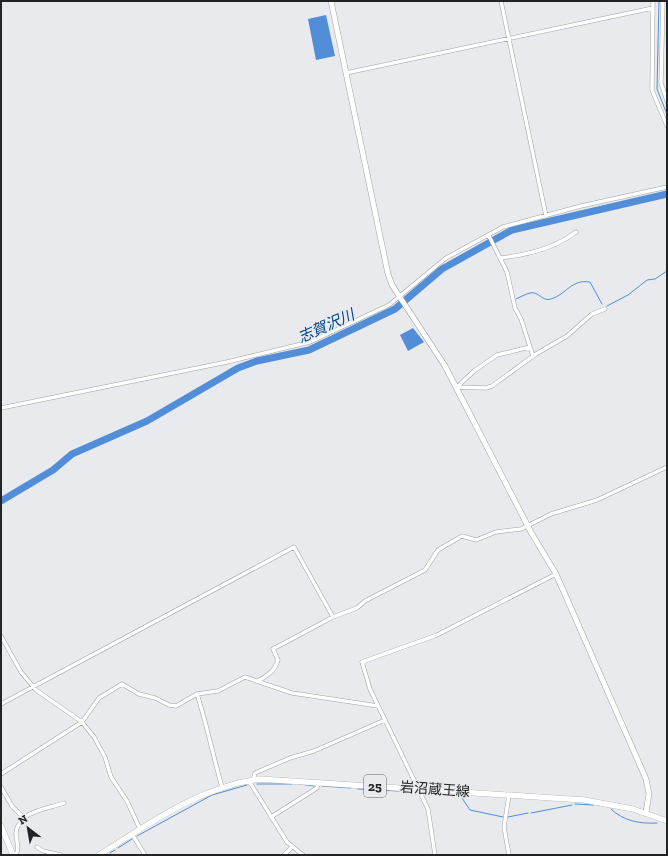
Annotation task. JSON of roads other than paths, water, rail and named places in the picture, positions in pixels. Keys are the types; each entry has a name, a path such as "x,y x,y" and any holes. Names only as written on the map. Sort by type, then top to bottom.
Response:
{"main road":[{"name":"岩沼蔵王線","path":"99,855 187,802 222,787 251,781 318,782 419,788 600,802 646,812 667,821"},
{"path":"1,826 13,855"}],"street":[{"path":"331,1 388,274 400,298 434,347 457,387 528,526 556,574 646,779 649,794 646,812"},
{"path":"501,1 546,216"},
{"path":"654,1 652,90 667,126"},
{"path":"663,1 661,83 667,101"},
{"path":"346,73 653,8"},
{"path":"1,408 227,362 310,342 400,298 439,263 503,227 581,206 667,187"},
{"path":"501,258 558,244 576,232"},
{"path":"489,236 501,258 509,278 515,308 521,319 533,356"},
{"path":"457,387 486,388 492,386 533,356 567,336 592,314 605,309"},
{"path":"457,387 474,371 497,355 530,347"},
{"path":"258,681 272,672 277,664 278,660 273,650 333,617 357,608 366,601 425,570 438,550 462,536 476,540 496,532 510,532 528,526 551,514 597,500 667,467"},
{"path":"1,704 294,547 333,617"},
{"path":"435,855 428,809 366,680 362,662 437,635 556,574"},
{"path":"1,636 21,672 32,687 48,700 82,722 100,746 111,777 126,801 140,829"},
{"path":"1,774 82,722 99,698 122,684 139,694 154,698 172,706 179,705 197,694 218,691 245,677 292,693 378,706"},
{"path":"197,694 207,723 213,755 222,787"},
{"path":"303,855 288,842 271,817 251,781 255,773 290,758 314,751 385,720"},
{"path":"271,817 317,788 318,782"},
{"path":"1,787 12,806 24,818"},
{"path":"509,855 504,827 510,794"},
{"path":"16,855 18,852 16,832 24,818 36,811 64,803"},
{"path":"132,834 145,855"},
{"path":"284,855 292,846"},
{"path":"37,847 43,851 62,855"}],"water":[{"path":"326,15 335,56 316,60 308,19"},
{"path":"413,328 424,342 408,351 400,335"}],"waterway":[{"path":"659,1 657,89 667,114"},
{"name":"志賀沢川","path":"1,501 53,470 72,454 147,421 238,368 257,361 309,350 395,309 442,269 512,230 667,194"},
{"path":"607,306 628,295 647,280 655,279 667,271"},
{"path":"516,299 533,293 548,300 556,297 578,283 590,282 602,304"},
{"path":"257,784 292,784"},
{"path":"299,784 315,786"},
{"path":"137,836 212,795 247,785"},
{"path":"322,786 351,788"},
{"path":"358,789 418,792"},
{"path":"423,793 460,795 470,810 503,817"},
{"path":"575,804 594,805"},
{"path":"531,813 572,805"},
{"path":"611,809 626,819 632,821 657,823"},
{"path":"508,817 528,813"},
{"path":"118,848 132,839"},
{"path":"110,853 115,850"}]}
